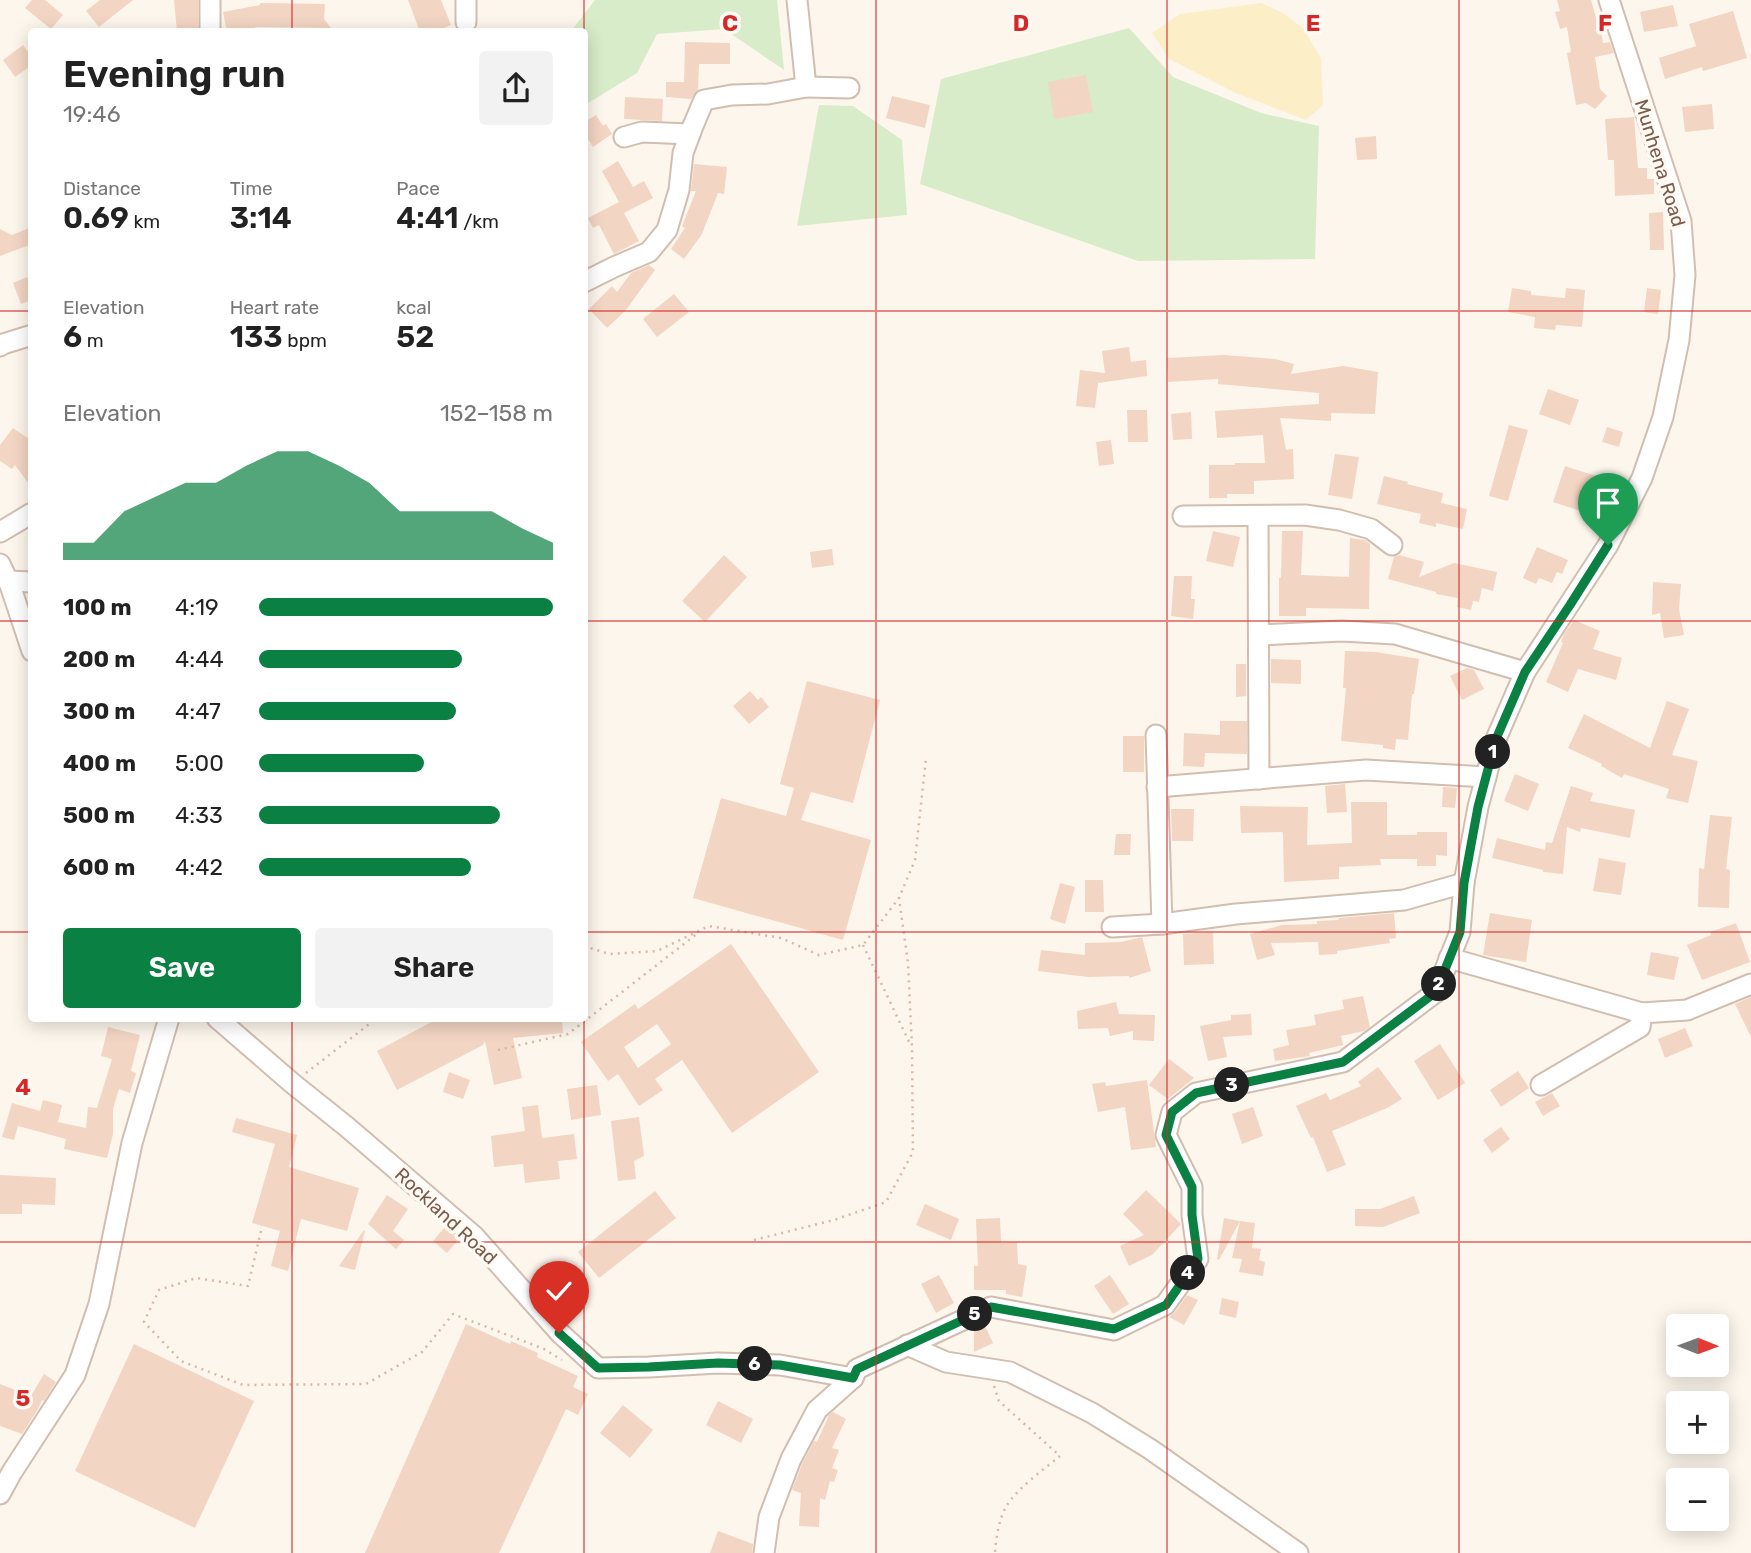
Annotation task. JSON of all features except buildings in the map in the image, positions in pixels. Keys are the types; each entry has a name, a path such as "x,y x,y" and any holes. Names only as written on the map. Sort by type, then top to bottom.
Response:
{"street":[{"path":"210,0 210,28"},
{"path":"466,0 467,22"},
{"path":"797,0 806,87"},
{"name":"Munhena Road","path":"764,1553 769,1517 791,1460 817,1410 853,1378 857,1369 991,1307 1114,1329 1166,1305 1198,1259 1192,1215 1192,1187 1166,1135 1172,1112 1196,1093 1343,1062 1436,992 1460,932 1464,883 1478,807 1496,739 1525,672 1608,545 1642,478 1663,416 1679,340 1685,275 1681,221 1609,0"},
{"path":"588,276 649,252 667,230 678,190 683,153 704,100 732,95 768,94 806,87 849,88"},
{"path":"624,137 642,132 690,134"},
{"path":"0,346 28,336"},
{"path":"0,532 28,515"},
{"path":"1184,516 1305,515 1339,520 1371,529 1392,545"},
{"path":"1258,516 1259,779"},
{"path":"28,582 5,582 28,641"},
{"path":"1259,635 1342,631 1395,634 1525,672"},
{"path":"1156,735 1162,924"},
{"path":"1157,787 1366,770 1486,777"},
{"path":"1112,927 1404,900 1464,883"},
{"path":"1449,958 1642,1013 1686,1010 1751,984"},
{"path":"1541,1085 1640,1027 1642,1013"},
{"path":"0,1494 75,1375 99,1304 132,1143 168,1022"},
{"name":"Rockland Road","path":"222,1022 474,1236 559,1333 598,1368 718,1363 780,1365 853,1378"},
{"path":"907,1345 946,1362 1010,1372 1092,1413 1150,1449 1298,1553"}],"path":[{"path":"588,947 609,954 657,951 709,926 781,938 820,955 863,945 899,898 915,860 926,758"},
{"path":"754,1240 834,1220 887,1202 913,1152 908,963 899,898"},
{"path":"588,1018 704,928"},
{"path":"863,945 912,1048"},
{"path":"292,1083 372,1022"},
{"path":"498,1050 568,1034 583,1022"},
{"path":"261,1231 248,1286 196,1278 159,1290 144,1322 181,1361 243,1385 366,1384 422,1352 453,1314 544,1349 562,1360"},
{"path":"987,1368 999,1401 1060,1456 1031,1479 1007,1506 996,1537 995,1553"}],"green space":[{"path":"595,0 777,0 784,70 724,29 657,34 637,73 588,103 588,28 573,28"},
{"path":"1129,28 1173,77 1261,113 1319,126 1315,259 1138,261 920,184 941,79"},
{"path":"819,105 853,106 902,140 907,215 797,226"}],"sand":[{"path":"1261,3 1283,13 1303,28 1321,58 1323,105 1306,120 1238,94 1169,59 1152,33 1180,14"}],"route":[{"path":"559,1333 598,1368 718,1363 780,1365 853,1378 857,1369 991,1307 1114,1329 1166,1305 1198,1259 1192,1215 1192,1187 1166,1135 1172,1112 1196,1093 1343,1062 1436,992 1460,932 1464,883 1478,807 1496,739 1525,672 1608,545"}]}
